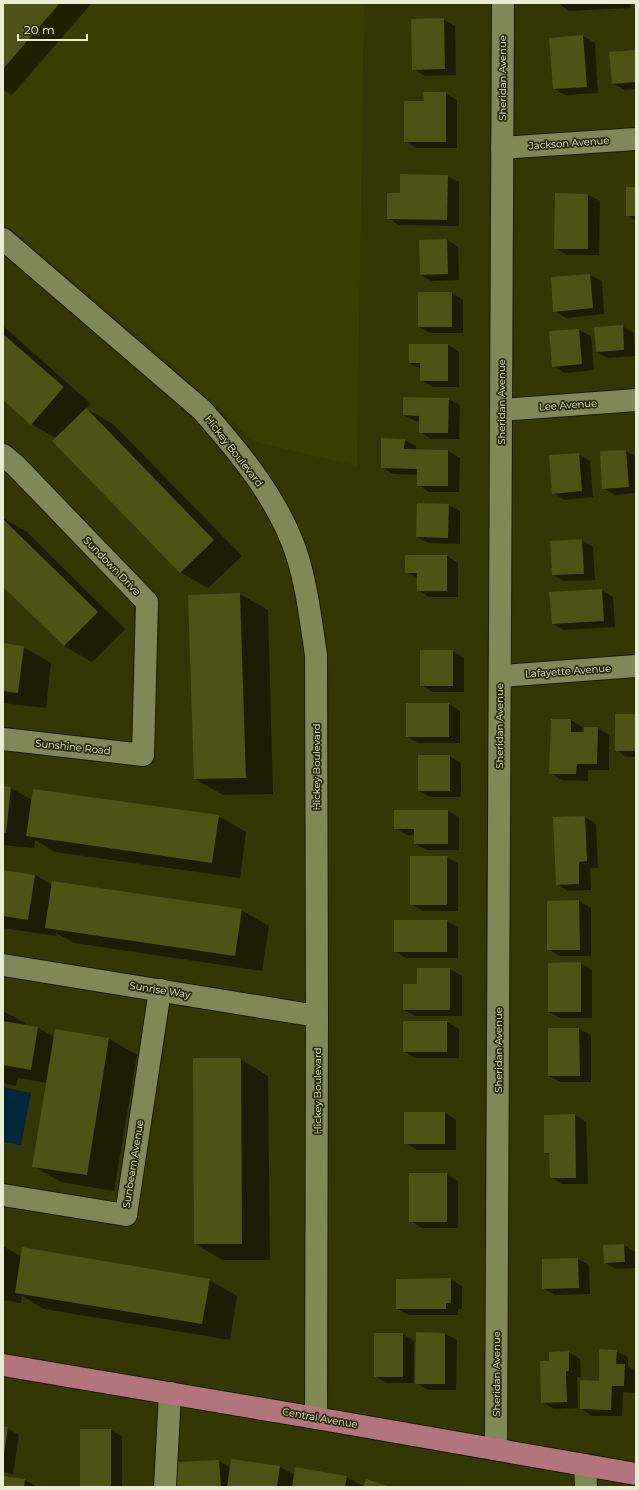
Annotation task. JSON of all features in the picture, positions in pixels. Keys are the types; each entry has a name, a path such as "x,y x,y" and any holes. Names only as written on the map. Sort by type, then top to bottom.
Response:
{"main road":[{"name":"Central Avenue","path":"3,1365 636,1474"}],"street":[{"name":"Sheridan Avenue","path":"496,1449 503,3"},
{"name":"Jackson Avenue","path":"502,148 636,139"},
{"name":"Hickey Boulevard","path":"3,239 202,410 228,439 259,479 282,521 296,555 316,654 316,1418"},
{"name":"Lee Avenue","path":"501,410 636,400"},
{"name":"Sundown Drive","path":"3,455 16,466 147,602 143,755"},
{"name":"Lafayette Avenue","path":"500,676 636,666"},
{"name":"Sunshine Road","path":"3,739 143,755"},
{"name":"Sunrise Way","path":"3,965 317,1016"},
{"name":"Sunbeam Avenue","path":"3,1195 126,1215 160,990"},
{"path":"165,1487 170,1393"},
{"path":"585,1465 586,1487"}],"shaded area":[{"path":"3,3 364,3 357,466 252,441 178,369 3,222"}],"water":[{"path":"3,1087 31,1093 21,1145 3,1142"}],"building":[{"path":"3,3 60,3 3,69"},
{"path":"444,18 445,69 412,70 411,19"},
{"path":"583,35 587,87 553,89 549,38"},
{"path":"636,50 636,82 612,84 609,52"},
{"path":"423,92 446,92 446,142 404,142 404,101 424,101"},
{"path":"400,174 448,175 447,220 387,219 387,193 400,193"},
{"path":"626,187 636,187 636,216 626,216"},
{"path":"555,193 588,194 588,249 554,249"},
{"path":"447,239 448,274 420,275 419,240"},
{"path":"590,274 593,308 553,312 551,277"},
{"path":"418,292 452,292 452,327 418,327"},
{"path":"623,325 624,350 596,352 594,327"},
{"path":"579,329 582,364 552,367 549,331"},
{"path":"3,334 64,387 31,425 3,400"},
{"path":"409,344 448,344 448,381 420,381 420,363 409,363"},
{"path":"403,397 449,398 448,433 419,433 419,416 403,415"},
{"path":"86,408 214,540 180,573 52,441"},
{"path":"381,438 405,439 404,449 448,450 448,486 417,486 417,469 381,468"},
{"path":"626,450 629,487 602,489 600,451"},
{"path":"579,453 582,491 552,494 549,455"},
{"path":"417,503 449,504 448,538 416,537"},
{"path":"3,519 98,612 64,646 3,587"},
{"path":"582,539 584,574 552,575 550,541"},
{"path":"405,555 447,555 447,591 417,591 417,573 405,573"},
{"path":"602,589 604,621 552,624 549,592"},
{"path":"240,593 246,778 194,779 188,595"},
{"path":"3,643 24,646 18,693 3,691"},
{"path":"420,650 453,650 453,686 420,686"},
{"path":"406,703 449,703 449,737 406,737"},
{"path":"615,714 636,714 636,751 615,751"},
{"path":"551,719 571,719 571,732 584,732 584,727 598,727 597,764 577,764 576,774 549,774"},
{"path":"418,755 450,755 450,791 418,791"},
{"path":"3,786 11,787 6,833 3,832"},
{"path":"33,789 219,815 212,863 26,836"},
{"path":"394,810 448,810 448,844 414,844 414,829 394,829"},
{"path":"585,816 587,861 579,862 579,884 556,885 553,817"},
{"path":"410,856 447,856 447,905 410,905"},
{"path":"3,870 35,875 28,920 3,916"},
{"path":"52,881 242,909 235,956 45,928"},
{"path":"579,900 580,950 547,950 547,901"},
{"path":"394,920 447,920 447,952 394,952"},
{"path":"581,962 581,1012 548,1012 548,963"},
{"path":"417,968 450,968 450,1010 403,1010 403,984 417,984"},
{"path":"3,1021 38,1027 31,1070 3,1065"},
{"path":"403,1021 447,1021 447,1052 403,1052"},
{"path":"548,1028 579,1028 580,1076 548,1076"},
{"path":"55,1029 109,1038 87,1175 32,1167"},
{"path":"193,1058 241,1058 242,1244 194,1244"},
{"path":"404,1112 445,1112 445,1144 404,1144"},
{"path":"575,1114 576,1178 550,1178 549,1153 544,1153 544,1115"},
{"path":"409,1173 447,1173 447,1222 409,1222"},
{"path":"624,1244 625,1262 604,1263 603,1245"},
{"path":"22,1247 210,1279 202,1324 15,1293"},
{"path":"578,1258 579,1288 542,1289 542,1259"},
{"path":"451,1278 451,1303 446,1303 446,1309 396,1309 396,1279"},
{"path":"416,1332 445,1333 445,1384 415,1384"},
{"path":"374,1333 403,1333 403,1377 374,1377"},
{"path":"599,1349 617,1350 616,1364 625,1364 624,1386 612,1386 611,1410 580,1409 580,1380 599,1381"},
{"path":"569,1351 569,1371 566,1371 567,1402 541,1403 540,1361 549,1361 549,1352"},
{"path":"3,1426 8,1427 4,1454 3,1454"},
{"path":"80,1429 111,1429 111,1487 80,1487"},
{"path":"231,1459 280,1466 277,1487 227,1487"},
{"path":"219,1460 221,1487 175,1487 175,1462"},
{"path":"295,1467 347,1476 345,1487 292,1487"},
{"path":"3,1476 25,1479 24,1487 3,1487"},
{"path":"366,1479 390,1487 363,1487"}]}
